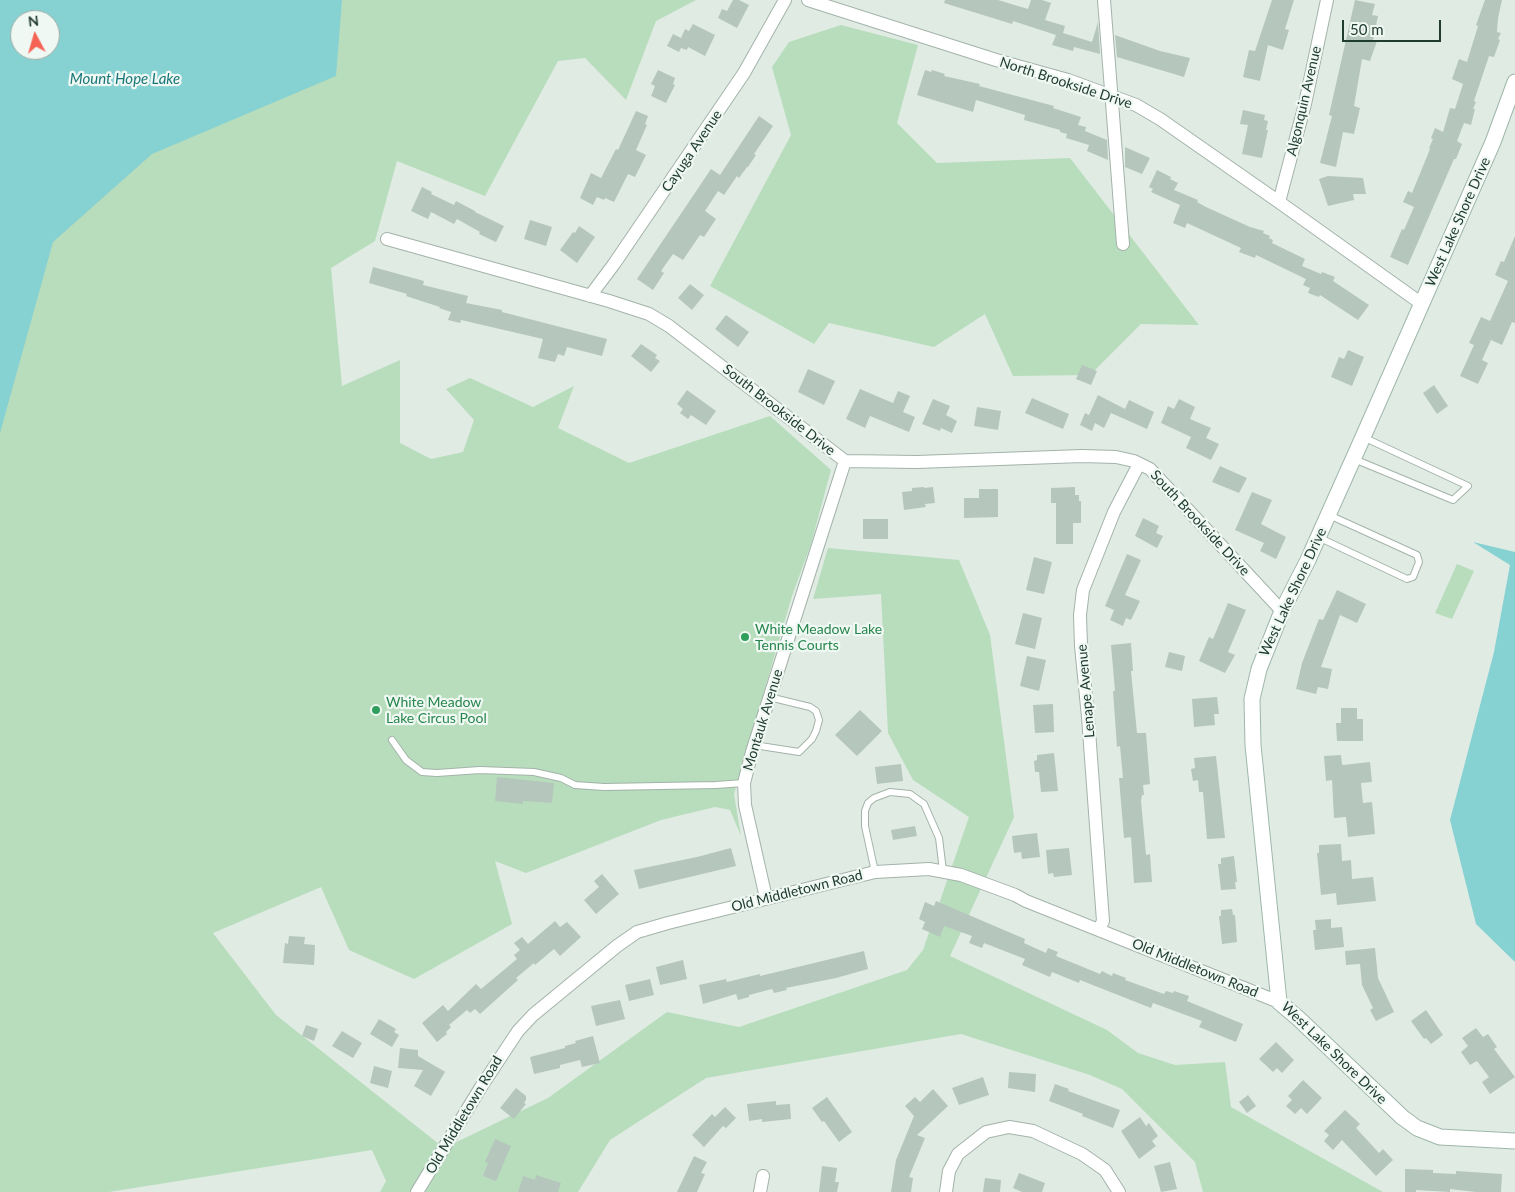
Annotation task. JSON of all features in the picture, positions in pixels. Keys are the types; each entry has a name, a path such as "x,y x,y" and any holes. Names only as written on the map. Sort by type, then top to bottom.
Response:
{"street":[{"name":"Cayuga Avenue","path":"590,296 739,81 785,0"},
{"name":"North Brookside Drive","path":"808,0 996,60 1068,80 1136,105 1160,119 1422,304"},
{"path":"1104,0 1123,244"},
{"name":"Algonquin Avenue","path":"1279,202 1305,104 1327,0"},
{"name":"West Lake Shore Drive","path":"1515,82 1493,142 1422,304 1329,515 1282,611 1259,669 1252,699 1253,745 1279,1002 1402,1117 1417,1128 1440,1137 1515,1141"},
{"name":"South Brookside Drive","path":"386,239 649,314 669,326 845,461 917,462 1107,456 1139,464 1150,469 1282,611"},
{"name":"Montauk Avenue","path":"766,898 745,804 744,782 754,745 845,461"},
{"name":"Lenape Avenue","path":"1099,930 1103,921 1080,615 1083,590 1114,512 1139,464"},
{"name":"Old Middletown Road","path":"420,1191 502,1053 518,1031 533,1015 636,932 875,872 929,869 961,875 1016,895 1026,901 1279,1002"},
{"path":"946,1192 949,1171 958,1154 986,1132 1009,1127 1033,1131 1082,1154 1105,1170 1119,1192"},
{"path":"760,1192 763,1176"}],"lane":[{"path":"1354,458 1453,500 1468,486 1363,437"},
{"path":"1318,537 1407,579 1413,577 1419,562 1416,555 1329,515"},
{"path":"754,745 799,752 812,739 816,731 819,720 816,711 810,707 769,698"},
{"path":"392,740 406,760 422,772 437,773 480,770 534,772 560,778 575,785 604,787 716,785 744,782"},
{"path":"875,872 865,826 865,811 868,803 874,798 890,792 910,794 924,804 939,838 943,872"}],"green space":[{"path":"0,0 696,0 656,21 626,100 585,58 558,61 485,196 397,161 375,241 331,268 342,386 400,360 400,443 431,459 463,452 474,420 446,389 470,378 533,407 574,386 558,428 629,463 770,416 831,470 811,544 792,596 734,794 741,836 730,810 715,807 661,820 526,873 495,861 512,924 414,979 349,950 321,887 213,933 276,1015 444,1148 548,1098 667,1012 739,1027 907,970 923,950 969,817 913,780 888,733 881,594 813,599 828,548 959,560 990,635 1014,817 950,956 1107,1030 1138,1053 1175,1065 1225,1062 1231,1107 1383,1192 1203,1192 1195,1162 1122,1089 1090,1075 961,1034 706,1078 610,1140 578,1192 380,1192 386,1181 372,1150 109,1192 0,1192"},
{"path":"841,25 918,45 897,123 937,163 1070,158 1199,325 1141,324 1090,375 1013,376 985,314 934,347 829,323 814,344 710,286 791,135 772,67 789,42"},
{"path":"1457,564 1474,571 1452,619 1435,613"}],"water":[{"name":"Mount Hope Lake","path":"0,0 342,0 336,76 152,154 53,242 0,433"},
{"path":"1473,542 1515,552 1515,962 1476,924 1450,820 1494,652 1510,565"}],"building":[{"path":"733,0 739,0 749,5 737,28 718,18 722,9 727,11"},
{"path":"945,0 998,0 1028,9 1031,0 1042,0 1051,3 1045,20 1065,26 1063,33 1092,42 1098,22 1100,54 1074,47 1073,51 1052,45 1056,35 1013,21 1012,24 944,3"},
{"path":"1272,0 1294,0 1285,29 1289,30 1283,50 1268,45 1260,81 1243,77 1249,50 1255,51"},
{"path":"1355,0 1375,4 1372,15 1378,16 1373,40 1377,41 1370,61 1362,59 1354,106 1360,108 1354,134 1343,132 1336,167 1320,163 1332,116 1329,115"},
{"path":"1485,0 1502,0 1497,32 1501,33 1498,39 1500,40 1494,57 1489,56 1474,101 1476,102 1471,125 1464,123 1457,141 1462,144 1408,265 1390,257 1414,207 1403,202 1408,191 1412,193 1430,149 1433,139 1431,138 1435,128 1443,132 1450,108 1455,109 1463,84 1452,79 1459,59 1467,62 1478,26 1476,25"},
{"path":"693,24 715,35 705,56 688,47 687,50 681,48 679,52 667,46 673,34 681,38 685,29 689,31"},
{"path":"1115,35 1160,51 1190,58 1184,77 1117,57"},
{"path":"658,70 675,78 673,84 675,85 666,103 651,96 655,86 651,84"},
{"path":"925,70 931,72 932,70 945,74 944,76 980,84 979,86 1054,106 1053,108 1081,117 1078,125 1086,127 1085,131 1107,140 1108,160 1087,151 1089,145 1066,138 1067,134 1060,132 1060,130 1024,120 1025,115 976,100 973,112 917,95"},
{"path":"1243,110 1265,115 1264,120 1268,121 1262,158 1242,154 1248,125 1240,124"},
{"path":"636,111 648,116 645,124 647,125 636,150 646,155 635,177 628,174 614,202 597,197 593,205 580,198 591,173 601,178 616,149 618,150"},
{"path":"759,116 773,126 754,154 756,155 739,178 737,176 724,195 718,191 705,211 716,219 704,237 700,235 683,260 673,254 661,271 664,273 653,290 637,279 711,169 720,175"},
{"path":"1125,147 1150,158 1142,174 1125,167"},
{"path":"1157,170 1178,183 1174,190 1198,200 1197,202 1206,207 1250,227 1264,231 1263,233 1270,236 1269,238 1273,240 1272,243 1305,259 1302,266 1321,274 1322,272 1335,277 1333,281 1369,305 1358,320 1320,295 1319,297 1308,293 1310,288 1303,285 1306,279 1256,255 1255,258 1239,252 1241,248 1187,223 1185,228 1173,223 1180,205 1151,192 1153,189 1149,187"},
{"path":"1328,176 1363,178 1366,194 1353,194 1354,200 1328,206 1319,179"},
{"path":"422,187 432,192 431,194 454,205 456,201 504,226 496,242 479,234 480,232 457,219 454,224 431,212 428,219 411,211"},
{"path":"530,220 552,227 546,246 524,239"},
{"path":"579,226 595,237 577,263 560,250"},
{"path":"1515,236 1515,323 1512,322 1502,345 1491,340 1482,360 1488,363 1478,384 1460,376 1474,345 1469,343 1481,317 1490,321 1508,281 1495,275 1501,261 1504,262"},
{"path":"373,267 424,281 423,285 468,296 466,303 502,310 502,312 607,339 602,356 567,347 564,356 558,354 555,362 538,358 543,339 461,320 460,323 448,320 451,312 406,296 407,294 369,283"},
{"path":"690,284 704,295 692,310 678,298"},
{"path":"726,315 749,332 738,347 715,329"},
{"path":"641,344 657,355 655,358 660,361 651,372 631,356"},
{"path":"1348,350 1364,357 1352,386 1331,377 1339,357 1344,359"},
{"path":"1082,365 1097,371 1091,385 1076,379"},
{"path":"808,369 835,381 824,405 798,392"},
{"path":"1434,385 1448,406 1437,414 1423,393"},
{"path":"860,389 893,403 898,391 910,396 903,412 915,417 909,432 870,416 865,428 846,419"},
{"path":"687,390 716,411 706,425 691,415 688,419 680,413 683,409 677,404"},
{"path":"1098,395 1125,409 1129,400 1154,412 1147,429 1111,413 1104,428 1095,423 1092,431 1080,425 1085,413 1089,415"},
{"path":"1032,398 1069,414 1063,429 1025,413"},
{"path":"933,399 950,406 946,415 957,421 952,433 941,428 940,431 922,424"},
{"path":"1179,399 1195,407 1190,419 1211,428 1206,438 1219,444 1211,460 1186,448 1191,437 1161,423 1168,406 1174,409"},
{"path":"977,407 1001,411 998,430 974,426"},
{"path":"1220,466 1247,478 1239,493 1212,482"},
{"path":"933,487 935,503 925,504 926,507 904,510 902,492 912,491 912,488"},
{"path":"1075,487 1075,495 1079,495 1079,501 1081,501 1081,523 1073,523 1073,544 1056,544 1056,503 1051,503 1051,488"},
{"path":"979,489 998,489 998,517 964,518 964,498 979,498"},
{"path":"1252,492 1272,500 1261,524 1286,537 1276,559 1260,551 1264,543 1235,530"},
{"path":"1143,518 1159,526 1156,533 1163,536 1157,548 1135,536"},
{"path":"863,519 888,519 888,539 863,539"},
{"path":"1127,554 1141,560 1125,595 1140,601 1131,620 1126,618 1123,626 1110,620 1114,610 1105,606"},
{"path":"1034,557 1052,562 1044,594 1026,590"},
{"path":"1337,590 1366,604 1357,623 1340,615 1321,667 1332,669 1328,689 1318,687 1316,694 1296,689 1302,663 1319,619 1323,620"},
{"path":"1228,603 1246,610 1228,652 1235,655 1225,673 1199,661 1209,637 1213,639"},
{"path":"1023,613 1042,618 1035,649 1015,644"},
{"path":"1131,643 1133,671 1131,671 1137,733 1146,733 1150,784 1143,785 1144,795 1142,795 1141,801 1146,855 1150,854 1152,882 1134,883 1131,837 1124,838 1119,778 1123,778 1120,746 1117,747 1111,645"},
{"path":"1169,652 1185,656 1182,671 1165,667"},
{"path":"1027,656 1046,660 1039,691 1020,686"},
{"path":"1217,697 1219,714 1214,714 1215,725 1194,727 1192,699"},
{"path":"1053,704 1054,732 1035,733 1033,705"},
{"path":"1341,708 1357,708 1357,719 1363,719 1363,741 1337,741 1336,723 1341,723"},
{"path":"860,710 882,731 857,756 835,735"},
{"path":"1054,753 1058,791 1041,792 1039,772 1035,772 1034,761 1037,760 1037,755"},
{"path":"1341,755 1343,765 1370,762 1372,782 1361,783 1363,803 1372,802 1375,834 1348,837 1346,817 1334,818 1332,780 1326,781 1324,756"},
{"path":"1216,756 1225,838 1207,839 1203,792 1199,792 1198,780 1193,781 1191,769 1195,768 1194,758"},
{"path":"901,764 903,781 877,784 875,767"},
{"path":"497,777 554,783 552,803 523,801 523,804 495,801"},
{"path":"915,826 917,836 893,840 891,830"},
{"path":"1037,833 1040,857 1022,859 1021,852 1014,853 1012,836"},
{"path":"1341,844 1342,861 1351,860 1352,879 1373,877 1376,901 1337,905 1336,893 1321,895 1317,853 1319,853 1319,845"},
{"path":"731,848 736,866 639,889 634,870"},
{"path":"1069,848 1072,875 1054,877 1053,873 1048,874 1046,850"},
{"path":"1234,856 1236,889 1221,890 1218,864 1221,864 1221,858"},
{"path":"602,874 619,894 596,914 584,900 599,887 594,881"},
{"path":"936,901 1025,939 1024,943 1046,953 1048,948 1058,952 1056,956 1100,974 1102,971 1112,976 1113,973 1126,978 1125,980 1164,994 1166,991 1173,993 1174,991 1189,996 1187,1001 1243,1024 1236,1042 1199,1027 1202,1021 1153,1003 1151,1008 1080,980 1079,983 1052,972 1050,977 1022,965 1025,959 984,943 982,948 969,943 972,936 944,926 940,937 922,929 925,922 919,919 925,902 934,906"},
{"path":"1232,909 1233,915 1235,915 1237,942 1222,944 1219,916 1221,916 1221,910"},
{"path":"1331,919 1331,928 1342,927 1344,947 1315,950 1313,930 1316,930 1315,920"},
{"path":"555,921 560,927 567,922 581,937 560,956 554,949 535,965 534,963 480,1014 475,1009 470,1013 467,1010 449,1025 451,1027 446,1032 447,1034 437,1042 422,1023 443,1005 448,1011 476,984 481,989 517,959 514,955 520,950 514,943 522,937 528,944"},
{"path":"289,936 305,937 304,944 315,945 314,965 283,963 285,943 288,944"},
{"path":"1375,948 1378,978 1394,1012 1376,1021 1370,1010 1373,1008 1362,985 1360,964 1346,965 1345,951"},
{"path":"864,951 868,969 836,978 786,988 787,990 774,993 772,989 738,1000 736,994 703,1004 699,985 726,979 727,982 760,974 760,976"},
{"path":"683,960 687,979 660,985 656,967"},
{"path":"650,979 654,995 629,1001 625,985"},
{"path":"620,1000 625,1019 596,1026 591,1006"},
{"path":"1426,1010 1443,1035 1431,1044 1426,1038 1424,1039 1411,1021"},
{"path":"379,1019 396,1029 394,1032 399,1035 392,1047 370,1034"},
{"path":"306,1025 318,1029 314,1041 302,1036"},
{"path":"1476,1028 1483,1037 1488,1034 1497,1047 1494,1049 1515,1077 1490,1094 1482,1082 1489,1077 1477,1061 1470,1065 1461,1052 1468,1046 1462,1038"},
{"path":"342,1031 362,1043 353,1058 332,1046"},
{"path":"593,1036 600,1063 582,1067 580,1060 560,1065 560,1068 534,1074 530,1057 565,1048 565,1046 576,1043 575,1041"},
{"path":"1276,1042 1294,1060 1282,1073 1277,1068 1273,1072 1259,1059"},
{"path":"400,1048 418,1050 418,1056 447,1073 445,1072 431,1096 414,1086 423,1070 398,1068"},
{"path":"374,1066 392,1071 388,1088 370,1083"},
{"path":"1009,1072 1036,1074 1035,1092 1008,1088"},
{"path":"983,1077 989,1095 959,1105 952,1088"},
{"path":"1303,1080 1322,1098 1307,1114 1301,1108 1295,1114 1286,1106 1292,1100 1288,1096"},
{"path":"1055,1084 1069,1089 1068,1091 1120,1110 1113,1128 1049,1101"},
{"path":"516,1088 526,1096 524,1103 526,1104 514,1119 500,1108"},
{"path":"933,1089 948,1106 917,1135 925,1138 909,1177 913,1178 911,1192 891,1192 896,1160 914,1116 905,1106 915,1097 920,1102"},
{"path":"1248,1095 1256,1106 1247,1113 1239,1102"},
{"path":"827,1097 852,1132 839,1142 812,1108"},
{"path":"776,1101 776,1105 790,1104 791,1119 762,1122 762,1119 749,1121 747,1104"},
{"path":"725,1107 736,1118 726,1128 723,1126 704,1147 692,1135 712,1114 715,1117"},
{"path":"1345,1110 1360,1124 1356,1128 1379,1153 1383,1149 1393,1160 1376,1176 1342,1140 1333,1150 1324,1141 1329,1135 1324,1131"},
{"path":"1140,1117 1146,1126 1149,1123 1158,1136 1152,1141 1156,1146 1139,1159 1121,1131"},
{"path":"495,1139 511,1146 496,1181 483,1176 488,1163 485,1162"},
{"path":"694,1156 707,1162 701,1173 705,1174 697,1192 677,1192"},
{"path":"1170,1162 1177,1189 1161,1192 1154,1166"},
{"path":"822,1166 837,1168 835,1182 839,1182 837,1192 819,1192"},
{"path":"1405,1169 1433,1170 1433,1173 1456,1174 1456,1171 1502,1174 1501,1192 1450,1189 1450,1192 1416,1190 1416,1192 1405,1192"},
{"path":"1019,1173 1045,1183 1042,1192 1022,1192 1013,1188"},
{"path":"536,1175 561,1183 558,1192 518,1192 523,1176 535,1180"},
{"path":"985,1178 1001,1180 1000,1192 983,1192"}],"place":[{"name":"White Meadow Lake Tennis Courts","path":"745,637"},
{"name":"White Meadow Lake Circus Pool","path":"376,710"}]}
